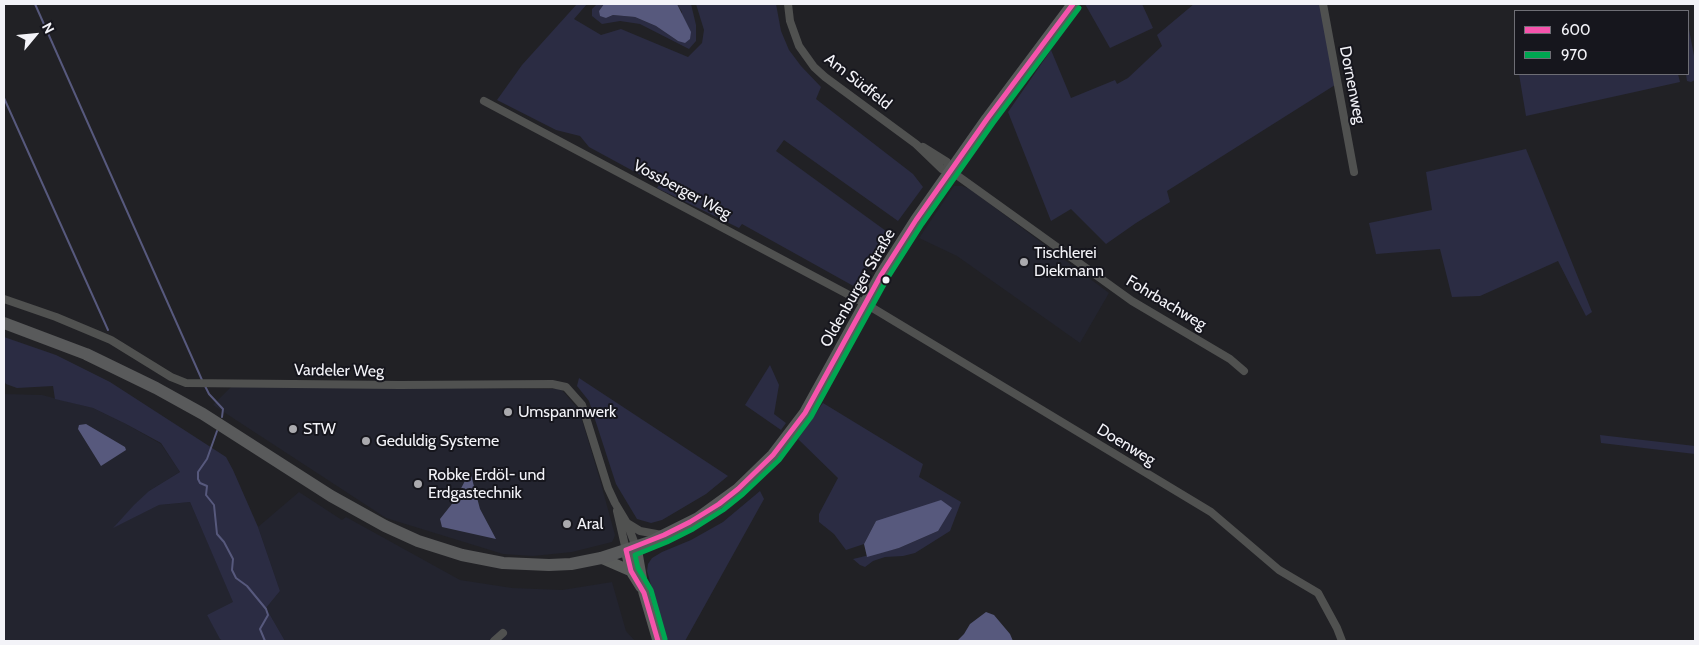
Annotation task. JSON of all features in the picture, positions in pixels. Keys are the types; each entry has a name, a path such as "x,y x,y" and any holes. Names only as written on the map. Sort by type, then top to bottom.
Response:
{"main road":[{"name":"Oldenburger Straße","path":"4,323 86,354 156,388 203,414 331,496 418,541 462,555 503,563 549,565 571,564 631,549 690,522 719,504 749,480 773,455 805,413 898,247 1073,4"},
{"path":"631,549 631,571 644,593"},
{"path":"631,549 658,641"},
{"path":"600,558 631,571"}],"street":[{"name":"Am Südfeld","path":"788,4 794,33 805,55 814,67 825,78 916,144 942,169 951,171"},
{"name":"Dornenweg","path":"1323,4 1354,172"},
{"name":"Vossberger Weg","path":"484,101 866,304"},
{"name":"Fohrbachweg","path":"951,171 1132,301 1230,358 1244,371"},
{"name":"Vardeler Weg","path":"4,299 56,317 112,340 171,377 186,383 552,384 566,387 582,405 608,488 631,549"},
{"name":"Doenweg","path":"866,304 1211,512 1279,570 1318,592 1342,641"},
{"name":"Vardeler Weg","path":"615,503 627,523 631,549"},
{"path":"627,523 640,530 664,535"},
{"path":"494,641 502,633"}],"shaded area":[{"path":"577,4 587,4 574,19 601,35 621,29 688,57 702,43 704,30 696,4 776,4 781,31 789,50 821,87 816,99 913,174 923,187 898,221 784,140 776,151 886,231 857,288 742,224 739,228 657,188 659,185 589,147 580,136 556,130 497,100 522,65"},
{"path":"597,4 604,4 599,11 606,18 613,15 635,17 656,26 678,41 682,12 677,4 691,4 696,25 696,41 689,49 640,24 620,21 602,24 592,16 592,9"},
{"path":"604,4 677,4 691,32 690,39 685,43 678,41 656,26 635,17 613,15 606,18 600,16 599,11"},
{"path":"1085,4 1142,4 1153,28 1110,48"},
{"path":"1194,4 1320,4 1335,85 1167,191 1170,202 1106,244 1071,209 1051,221 1008,112 1051,50 1071,98 1115,80 1117,84 1128,78 1162,46 1157,35"},
{"path":"1689,29 1695,61 1695,80 1687,81 1686,75 1689,75"},
{"path":"1519,75 1678,75 1680,82 1526,116"},
{"path":"1526,149 1592,312 1586,316 1558,261 1480,296 1452,297 1440,249 1376,254 1369,223 1432,210 1426,172"},
{"path":"954,186 970,189 1109,293 1080,343 957,256 919,238"},
{"path":"4,337 56,355 110,382 226,457 258,527 280,591 266,608 285,641 223,641 220,639 207,615 233,602 190,502 159,505 113,528 149,491 180,472 161,443 93,408 55,399 53,386 17,388 6,384 4,381"},
{"path":"770,365 779,385 774,414 786,423 781,430 745,405"},
{"path":"579,378 728,476 706,494 662,520 651,523 637,519 616,484 589,401 577,386"},
{"path":"232,386 561,389 579,410 600,480 615,535 614,538 612,542 572,552 533,556 503,554 386,518 213,405"},
{"path":"4,394 42,395 93,408 161,444 180,472 149,491 114,527 159,505 190,502 234,603 207,615 223,641 4,641"},
{"path":"823,403 923,464 919,477 961,502 950,531 915,553 885,557 873,561 865,567 853,559 899,548 938,531 876,521 864,544 846,550 834,534 819,522 819,514 838,478 798,439"},
{"path":"86,424 125,447 126,450 101,466 78,429 79,425"},
{"path":"1600,435 1695,446 1695,454 1601,443"},
{"path":"468,475 471,475 480,509 496,539 442,527 440,519 455,500"},
{"path":"760,491 764,499 685,641 667,641 647,571 648,564 652,558 662,552 691,540 723,522"},
{"path":"299,492 342,520 346,517 460,580 512,588 562,590 612,582 626,631 635,641 285,641 266,608 280,591 258,527"},
{"path":"941,500 952,508 938,531 899,548 867,557 864,544 876,521"},
{"path":"986,612 994,615 1010,634 1013,641 957,641 970,624"}],"waterway":[{"path":"35,4 202,380"},
{"path":"4,98 108,330"},
{"path":"205,386 209,394 223,409 222,417"},
{"path":"217,431 207,459 198,472 198,479 200,483 207,486 206,495 214,505 217,534 224,542 233,559 232,570 236,578 247,586 266,609 268,615 260,629 265,641"}],"transit line":[{"name":"600","path":"626,550 664,535 719,504 738,489 773,455 805,413 881,275 916,220 987,119 1073,4"},
{"name":"970","path":"665,639 651,590 638,568 635,555 693,529 723,510 779,460 811,417 887,279 922,224 993,123 1079,8"},
{"name":"600","path":"626,550 631,571 644,593 658,641"}],"place":[{"name":"Tischlerei Diekmann","path":"1024,262"},
{"name":"Umspannwerk","path":"508,412"},
{"name":"STW","path":"293,429"},
{"name":"Geduldig Systeme","path":"366,441"},
{"name":"Robke Erdöl- und Erdgastechnik","path":"418,484"},
{"name":"Aral","path":"567,524"}]}
